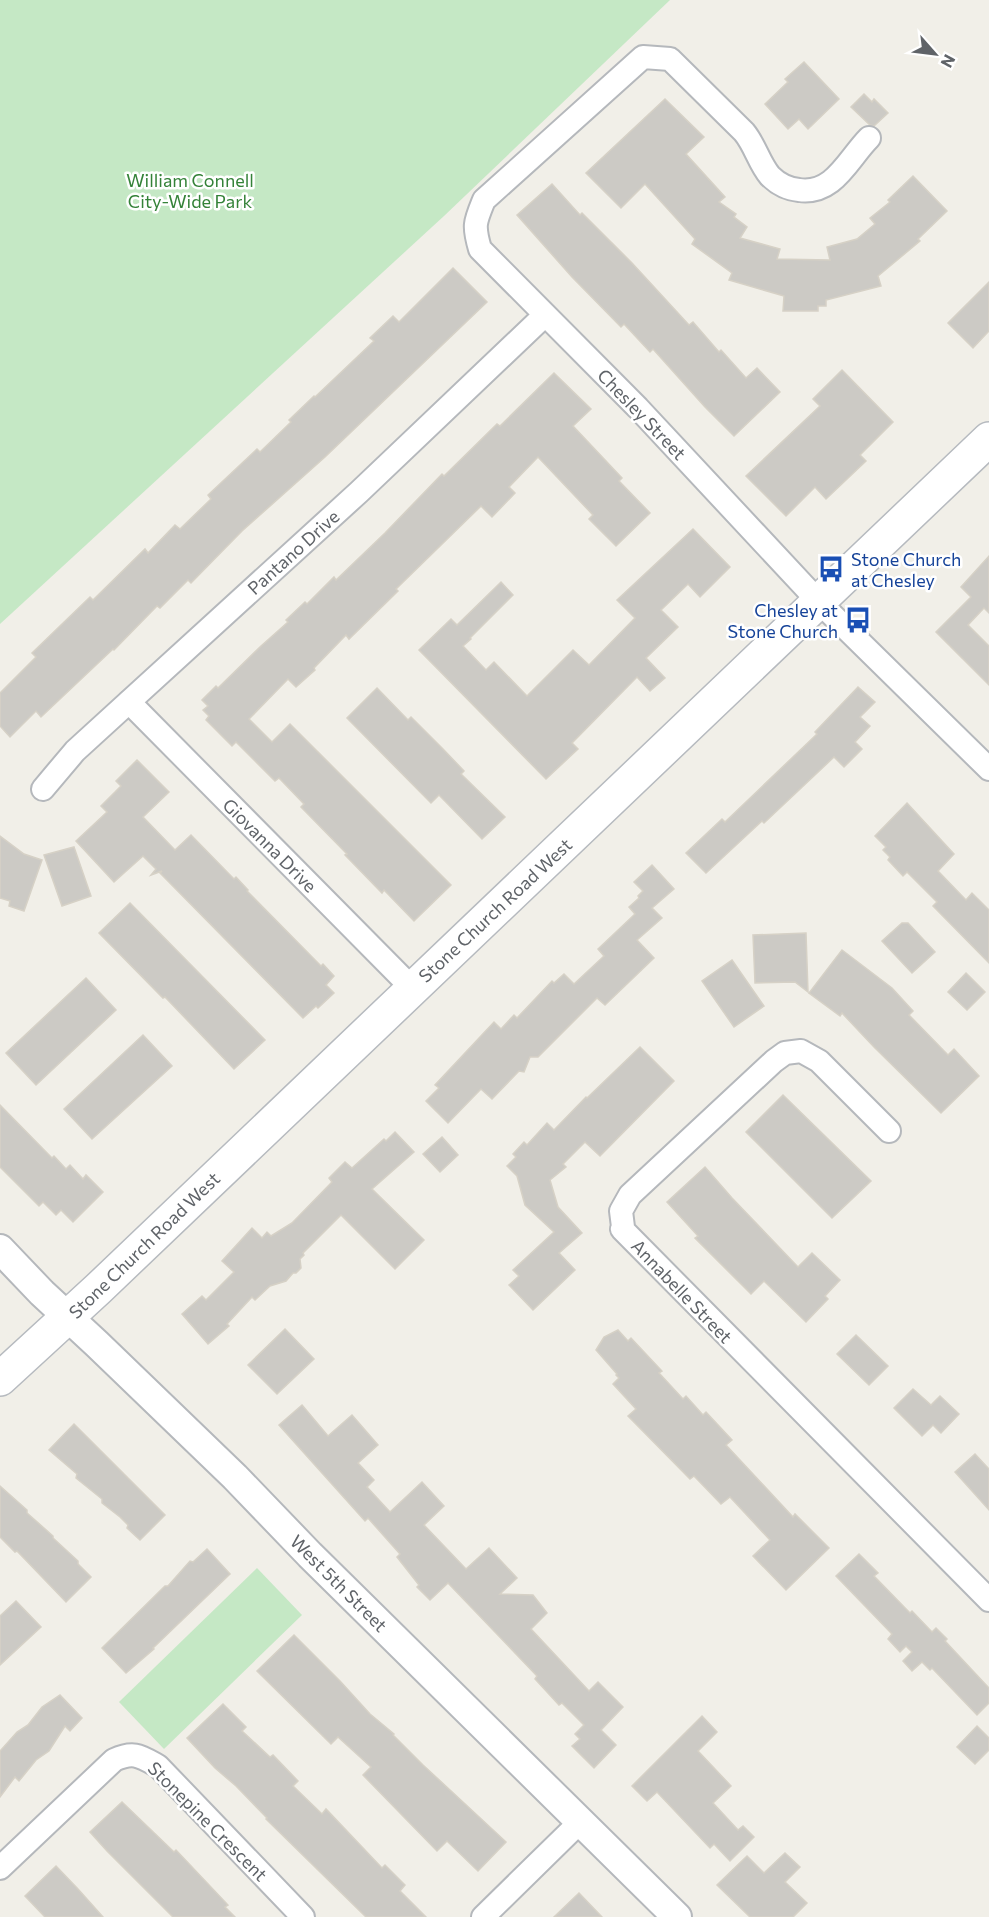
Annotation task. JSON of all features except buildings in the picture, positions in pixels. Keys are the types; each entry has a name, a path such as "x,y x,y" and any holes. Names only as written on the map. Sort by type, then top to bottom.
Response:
{"main road":[{"name":"Stone Church Road West","path":"0,1379 68,1317 989,439"}],"street":[{"name":"Chesley Street","path":"869,138 830,183 813,190 787,188 771,176 754,144 744,132 670,59 643,57 484,200 475,222 480,249 638,408 819,602 989,769"},
{"name":"Pantano Drive","path":"43,789 65,761 350,500 546,315"},
{"name":"Giovanna Drive","path":"129,702 412,988"},
{"name":"Annabelle Street","path":"889,1131 819,1061 801,1051 785,1053 630,1196 621,1211 622,1229 989,1600"},
{"name":"West 5th Street","path":"0,1249 235,1477 310,1555 677,1917"},
{"name":"Stonepine Crescent","path":"0,1868 114,1760 128,1754 142,1757 158,1766 303,1917"},
{"path":"483,1917 581,1821"}],"green space":[{"name":"William Connell City-Wide Park","path":"0,0 670,0 444,216 0,624"},
{"path":"257,1568 302,1615 164,1749 119,1702"}],"place":[{"name":"Stone Church at Chesley","path":"831,569"},
{"name":"Chesley at Stone Church","path":"858,620"}]}
